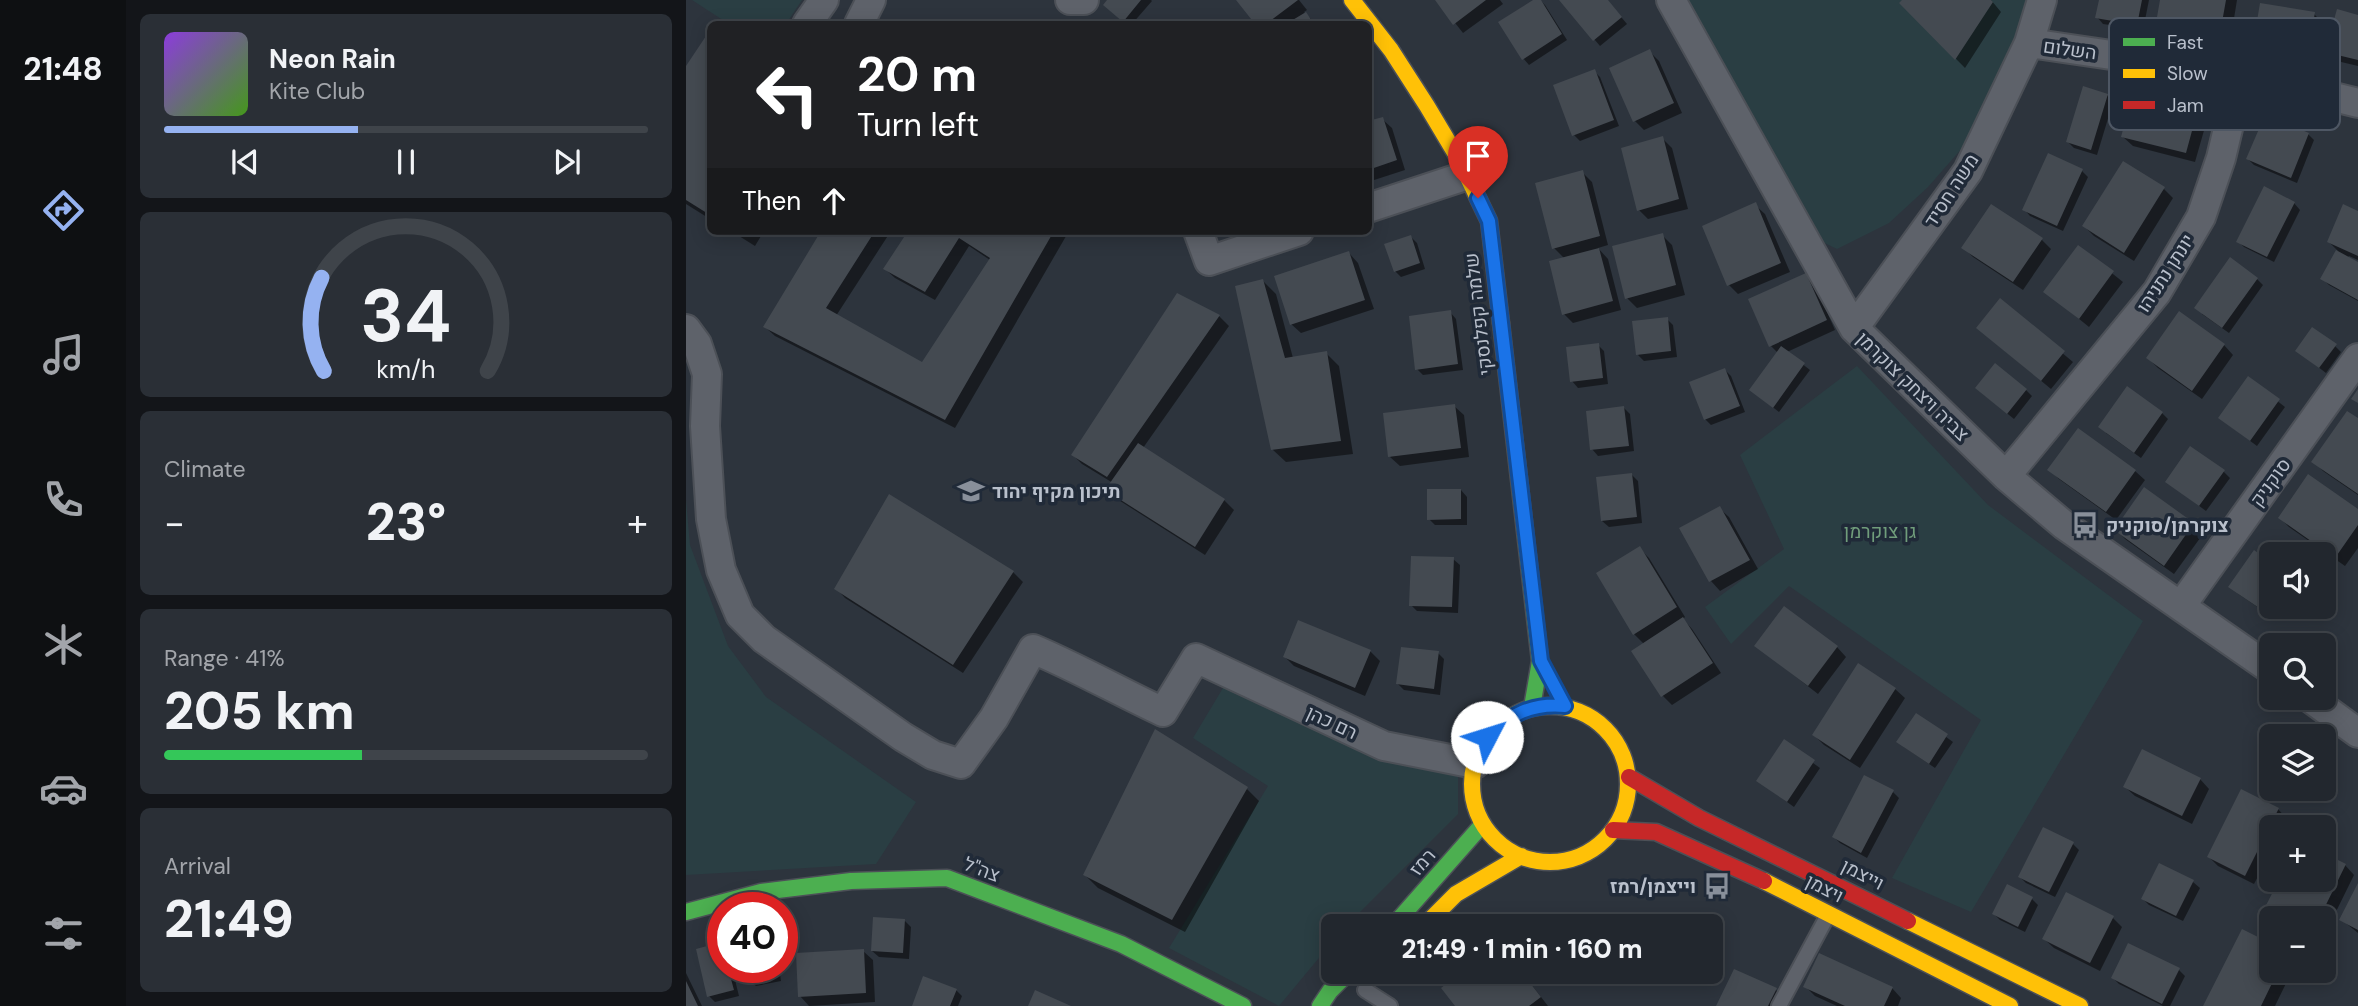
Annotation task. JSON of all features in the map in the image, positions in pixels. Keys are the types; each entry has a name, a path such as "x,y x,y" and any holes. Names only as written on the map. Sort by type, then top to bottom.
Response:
{"street":[{"path":"809,21 824,0"},
{"path":"861,21 872,0"},
{"path":"1070,0 1084,0"},
{"name":"שלמה קפלנסקי","path":"1352,0 1370,21"},
{"name":"צביה ויצחק צוקרמן","path":"1671,0 1854,328 2006,476 2064,525 2259,661"},
{"name":"משה חסיד","path":"1854,328 1968,171 2029,43 2042,0"},
{"name":"שלמה קפלנסקי","path":"1372,24 1383,37 1468,175 1489,221 1541,661"},
{"name":"השלום","path":"2029,43 2109,55"},
{"name":"השלום","path":"2340,99 2358,103"},
{"name":"יונתן נתניהו","path":"2006,476 2157,292 2201,216 2228,130"},
{"path":"1372,207 1468,175"},
{"path":"1199,235 1209,261 1287,235"},
{"name":"רם כהן","path":"686,329 697,344 707,374 705,426 711,519 720,570 740,615 764,639 903,737 933,755 961,764 993,718 1033,649 1163,712 1196,658 1384,746 1475,764"},
{"name":"סוקניק","path":"2182,606 2358,358"},
{"path":"1541,661 1559,695 1604,726 1617,742 1629,777 1626,802 1613,830 1597,846 1578,857 1554,862 1532,860 1496,841 1482,825 1473,797 1475,764 1487,737 1500,723 1516,713 1559,695"},
{"path":"1532,707 1541,661"},
{"path":"2326,710 2358,733"},
{"name":"וייצמן","path":"1629,777 1699,818 2080,1006"},
{"name":"רמז","path":"1404,914 1482,825"},
{"name":"ויצמן","path":"1613,830 1656,832 1829,914 2010,1006"},
{"path":"1436,914 1456,894 1521,856"},
{"name":"צה\"ל","path":"686,912 761,892 851,881 947,878 1121,944 1243,1006"},
{"path":"1320,1006 1337,984"},
{"path":"1352,1006 1368,985"}],"lane":[{"path":"1779,1006 1829,914"},
{"path":"1368,985 1390,1006"}],"green space":[{"path":"692,0 802,0 788,21 724,21"},
{"path":"1680,0 2042,0 1999,106 1928,187 1889,223 1837,249 1800,231"},
{"name":"גן צוקרמן","path":"1857,366 1988,505 2143,621 1971,912 1892,878 1981,720 1789,586 1731,644 1705,607 1784,549 1740,455"},
{"path":"686,500 690,545 728,646 766,697 916,802 876,864 686,875"},
{"path":"1226,683 1458,775 1458,814 1358,914 1321,914 1321,955 1279,1006 1169,948 1268,786 1193,738"}],"building":[{"path":"1107,0 1141,0 1124,21 1103,5"},
{"path":"1236,0 1298,0 1270,21 1253,21"},
{"path":"1435,0 1486,0 1453,25"},
{"path":"1533,0 1541,0 1562,34 1522,60 1498,22"},
{"path":"1559,0 1608,0 1622,17 1593,41"},
{"path":"1902,0 1993,2 1955,60 1899,3"},
{"path":"2099,0 2142,0 2138,18 2109,18 2109,20 2095,18"},
{"path":"2160,0 2226,0 2223,18 2157,17"},
{"path":"2260,3 2315,12 2314,18 2258,18"},
{"path":"2337,9 2358,15 2358,60 2340,56 2340,18 2334,18"},
{"path":"1306,12 1312,21 1291,21"},
{"path":"707,34 707,213 686,200 686,66"},
{"path":"1650,49 1674,103 1633,122 1609,68"},
{"path":"1595,69 1614,120 1572,136 1553,85"},
{"path":"2083,86 2108,94 2091,150 2066,142"},
{"path":"1383,117 1397,160 1372,169 1372,120"},
{"path":"2123,130 2192,130 2186,153 2121,137"},
{"path":"2259,130 2302,130 2309,133 2291,178 2246,159"},
{"path":"1663,136 1679,199 1637,211 1621,148"},
{"path":"2048,153 2083,169 2057,226 2022,210"},
{"path":"2123,161 2165,187 2124,253 2082,226"},
{"path":"1583,170 1600,236 1552,249 1535,183"},
{"path":"2264,186 2295,202 2267,257 2236,242"},
{"path":"1756,202 1781,263 1727,286 1702,226"},
{"path":"1991,204 2043,238 2013,282 1961,248"},
{"path":"2343,204 2358,211 2358,256 2327,242"},
{"path":"1663,233 1676,285 1625,299 1612,246"},
{"path":"819,235 872,235 826,308 922,362 990,258 959,238 925,292 883,269 905,235 1052,235 945,420 763,327"},
{"path":"1411,235 1420,263 1394,272 1384,244"},
{"path":"2078,245 2114,271 2079,319 2043,292"},
{"path":"1599,248 1613,301 1562,315 1549,261"},
{"path":"2336,250 2358,262 2358,300 2320,279"},
{"path":"1349,251 1365,300 1290,325 1274,276"},
{"path":"2230,257 2258,278 2222,328 2194,308"},
{"path":"1806,273 1827,320 1769,347 1748,299"},
{"path":"1263,279 1285,358 1327,351 1341,441 1271,450 1235,286"},
{"path":"1177,293 1220,315 1107,477 1071,455"},
{"path":"2000,298 2065,351 2041,381 1976,328"},
{"path":"1451,310 1458,364 1415,370 1409,316"},
{"path":"2179,311 2225,344 2192,391 2146,358"},
{"path":"1668,317 1671,351 1636,355 1632,321"},
{"path":"2312,327 2337,344 2319,368 2295,351"},
{"path":"1599,343 1603,378 1570,382 1566,347"},
{"path":"1781,346 1805,363 1773,408 1749,390"},
{"path":"1995,363 2027,389 2007,414 1975,388"},
{"path":"1725,368 1740,406 1704,420 1689,382"},
{"path":"2248,376 2280,399 2250,441 2218,418"},
{"path":"2127,386 2163,412 2134,453 2098,427"},
{"path":"2358,389 2358,403 2351,399"},
{"path":"1455,404 1461,448 1388,457 1383,413"},
{"path":"1624,406 1629,446 1590,450 1586,411"},
{"path":"2347,411 2358,418 2358,494 2311,462"},
{"path":"2078,428 2136,470 2106,512 2047,470"},
{"path":"1138,443 1225,499 1195,547 1105,490"},
{"path":"2190,446 2225,470 2199,506 2165,482"},
{"path":"1632,473 1637,517 1601,521 1596,477"},
{"path":"2308,474 2358,509 2358,525 2336,557 2336,542 2312,542 2278,518"},
{"path":"2144,487 2194,523 2164,566 2114,530"},
{"path":"1427,489 1461,489 1461,519 1427,520"},
{"path":"889,494 1014,571 953,665 834,589"},
{"path":"1720,506 1750,560 1709,582 1679,528"},
{"path":"1640,546 1677,607 1633,635 1596,573"},
{"path":"2254,550 2259,554 2259,608 2228,587"},
{"path":"1411,556 1454,557 1452,607 1409,606"},
{"path":"1784,606 1838,646 1808,686 1754,646"},
{"path":"1683,617 1713,663 1661,697 1631,651"},
{"path":"1298,620 1371,650 1355,688 1283,657"},
{"path":"1401,647 1439,651 1434,689 1396,684"},
{"path":"1858,663 1896,688 1850,760 1812,735"},
{"path":"1916,713 1948,734 1929,764 1896,742"},
{"path":"1155,729 1248,787 1172,920 1083,875"},
{"path":"1784,739 1815,760 1787,802 1756,781"},
{"path":"2142,749 2201,778 2182,816 2123,787"},
{"path":"1864,775 1894,790 1861,853 1832,837"},
{"path":"2241,789 2259,798 2259,801 2279,808 2276,815 2259,815 2259,848 2245,876 2207,857"},
{"path":"2043,827 2074,842 2049,892 2018,877"},
{"path":"2336,859 2346,864 2336,884"},
{"path":"2159,863 2194,880 2176,916 2141,899"},
{"path":"2358,883 2358,930 2339,920"},
{"path":"2007,884 2033,897 2018,927 1992,914"},
{"path":"2066,892 2114,916 2090,963 2042,939"},
{"path":"2273,892 2332,892 2325,906 2266,906"},
{"path":"873,917 905,919 903,953 871,951"},
{"path":"2242,929 2259,938 2259,983 2272,983 2261,1006 2203,1006"},
{"path":"2128,943 2180,968 2162,1004 2111,978"},
{"path":"707,946 707,983 732,983 734,990 707,997 696,949"},
{"path":"864,949 866,993 798,997 798,953"},
{"path":"1819,953 1893,987 1884,1006 1845,1006 1803,987"},
{"path":"1734,969 1777,988 1768,1006 1716,1006"},
{"path":"923,976 957,989 950,1006 912,1006"},
{"path":"686,981 698,1006 686,1006"},
{"path":"1446,984 1531,984 1541,997 1529,1006 1455,1006 1441,988"},
{"path":"1035,990 1071,1006 1028,1006"}],"traffic: fast":[{"path":"1501,323 1540,661 1532,707"},
{"path":"1404,914 1482,825"},
{"path":"686,912 761,892 851,881 947,878 1121,944 1243,1006"},
{"path":"1320,1006 1337,984"}],"traffic: slow":[{"path":"1352,0 1368,21"},
{"path":"1372,26 1427,106 1461,163 1489,221 1501,323"},
{"path":"1550,706 1580,712 1605,729 1622,754 1628,784 1622,814 1605,839 1580,856 1550,862 1520,856 1495,839 1478,814 1472,784 1478,754 1495,729 1520,712 1550,706"},
{"path":"1436,914 1456,894 1521,856"},
{"path":"1764,881 2010,1006"},
{"path":"1908,921 2080,1006"}],"traffic: jam":[{"path":"1629,777 1699,818 1908,921"},
{"path":"1613,830 1656,832 1764,881"}],"place":[{"name":"תיכון מקיף יהוד","path":"971,491"},
{"name":"צוקרמן/סוקניק","path":"2085,525"},
{"name":"וייצמן/רמז","path":"1717,886"}],"route":[{"path":"1478,198 1489,221 1541,661 1565,706 1533,707 1516,713 1500,723 1487,737"}]}
